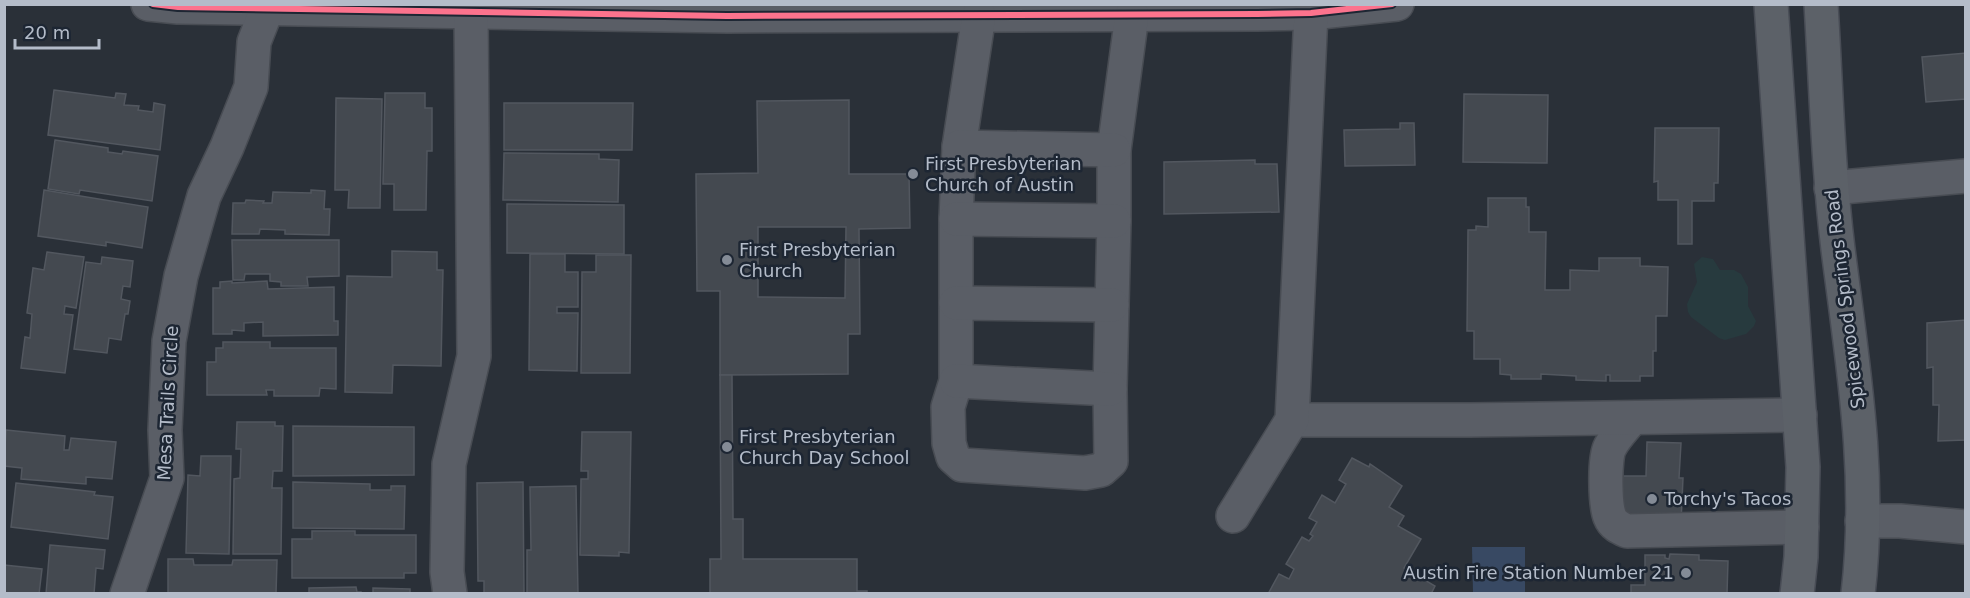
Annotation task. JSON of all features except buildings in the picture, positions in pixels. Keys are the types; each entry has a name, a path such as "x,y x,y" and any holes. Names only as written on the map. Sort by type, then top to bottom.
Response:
{"main road":[{"path":"1771,4 1803,467 1801,557 1797,594"},
{"name":"Spicewood Springs Road","path":"1821,4 1832,188 1856,378 1863,466 1862,561 1858,594"}],"street":[{"path":"148,4 178,7 269,6 471,12 727,10 979,15 1311,13 1397,4"},
{"name":"Mesa Trails Circle","path":"127,594 167,478 165,430 169,341 181,276 204,196 251,87 254,42 269,6"},
{"path":"450,594 447,572 449,464 474,356 471,12"},
{"path":"1233,516 1292,420 1311,13"},
{"path":"979,15 959,147 956,219 956,381 948,407 949,443 953,457 962,465 1085,473 1101,470 1111,461 1114,150 1132,15"},
{"path":"959,147 1114,150"},
{"path":"1832,188 1965,176"},
{"path":"956,219 1114,221"},
{"path":"956,303 1112,305"},
{"path":"956,381 1110,389"},
{"path":"1292,420 1800,415"},
{"path":"1632,418 1609,449 1606,459 1608,510 1618,527 1627,531 1802,527"},
{"path":"1862,521 1900,521 1965,527"}],"green space":[{"path":"1702,257 1713,259 1720,270 1734,270 1741,274 1748,287 1748,306 1756,321 1746,334 1725,340 1719,338 1691,317 1688,312 1687,304 1697,282 1694,264"}],"water":[{"path":"1472,547 1525,547 1525,593 1473,593"}],"transit line":[{"path":"153,4 178,7 727,16 1257,14 1311,13 1392,4"}],"place":[{"name":"First Presbyterian Church of Austin","path":"913,174"},
{"name":"First Presbyterian Church","path":"727,260"},
{"name":"First Presbyterian Church Day School","path":"727,447"},
{"name":"Torchy's Tacos","path":"1652,499"},
{"name":"Austin Fire Station Number 21","path":"1686,573"}]}
